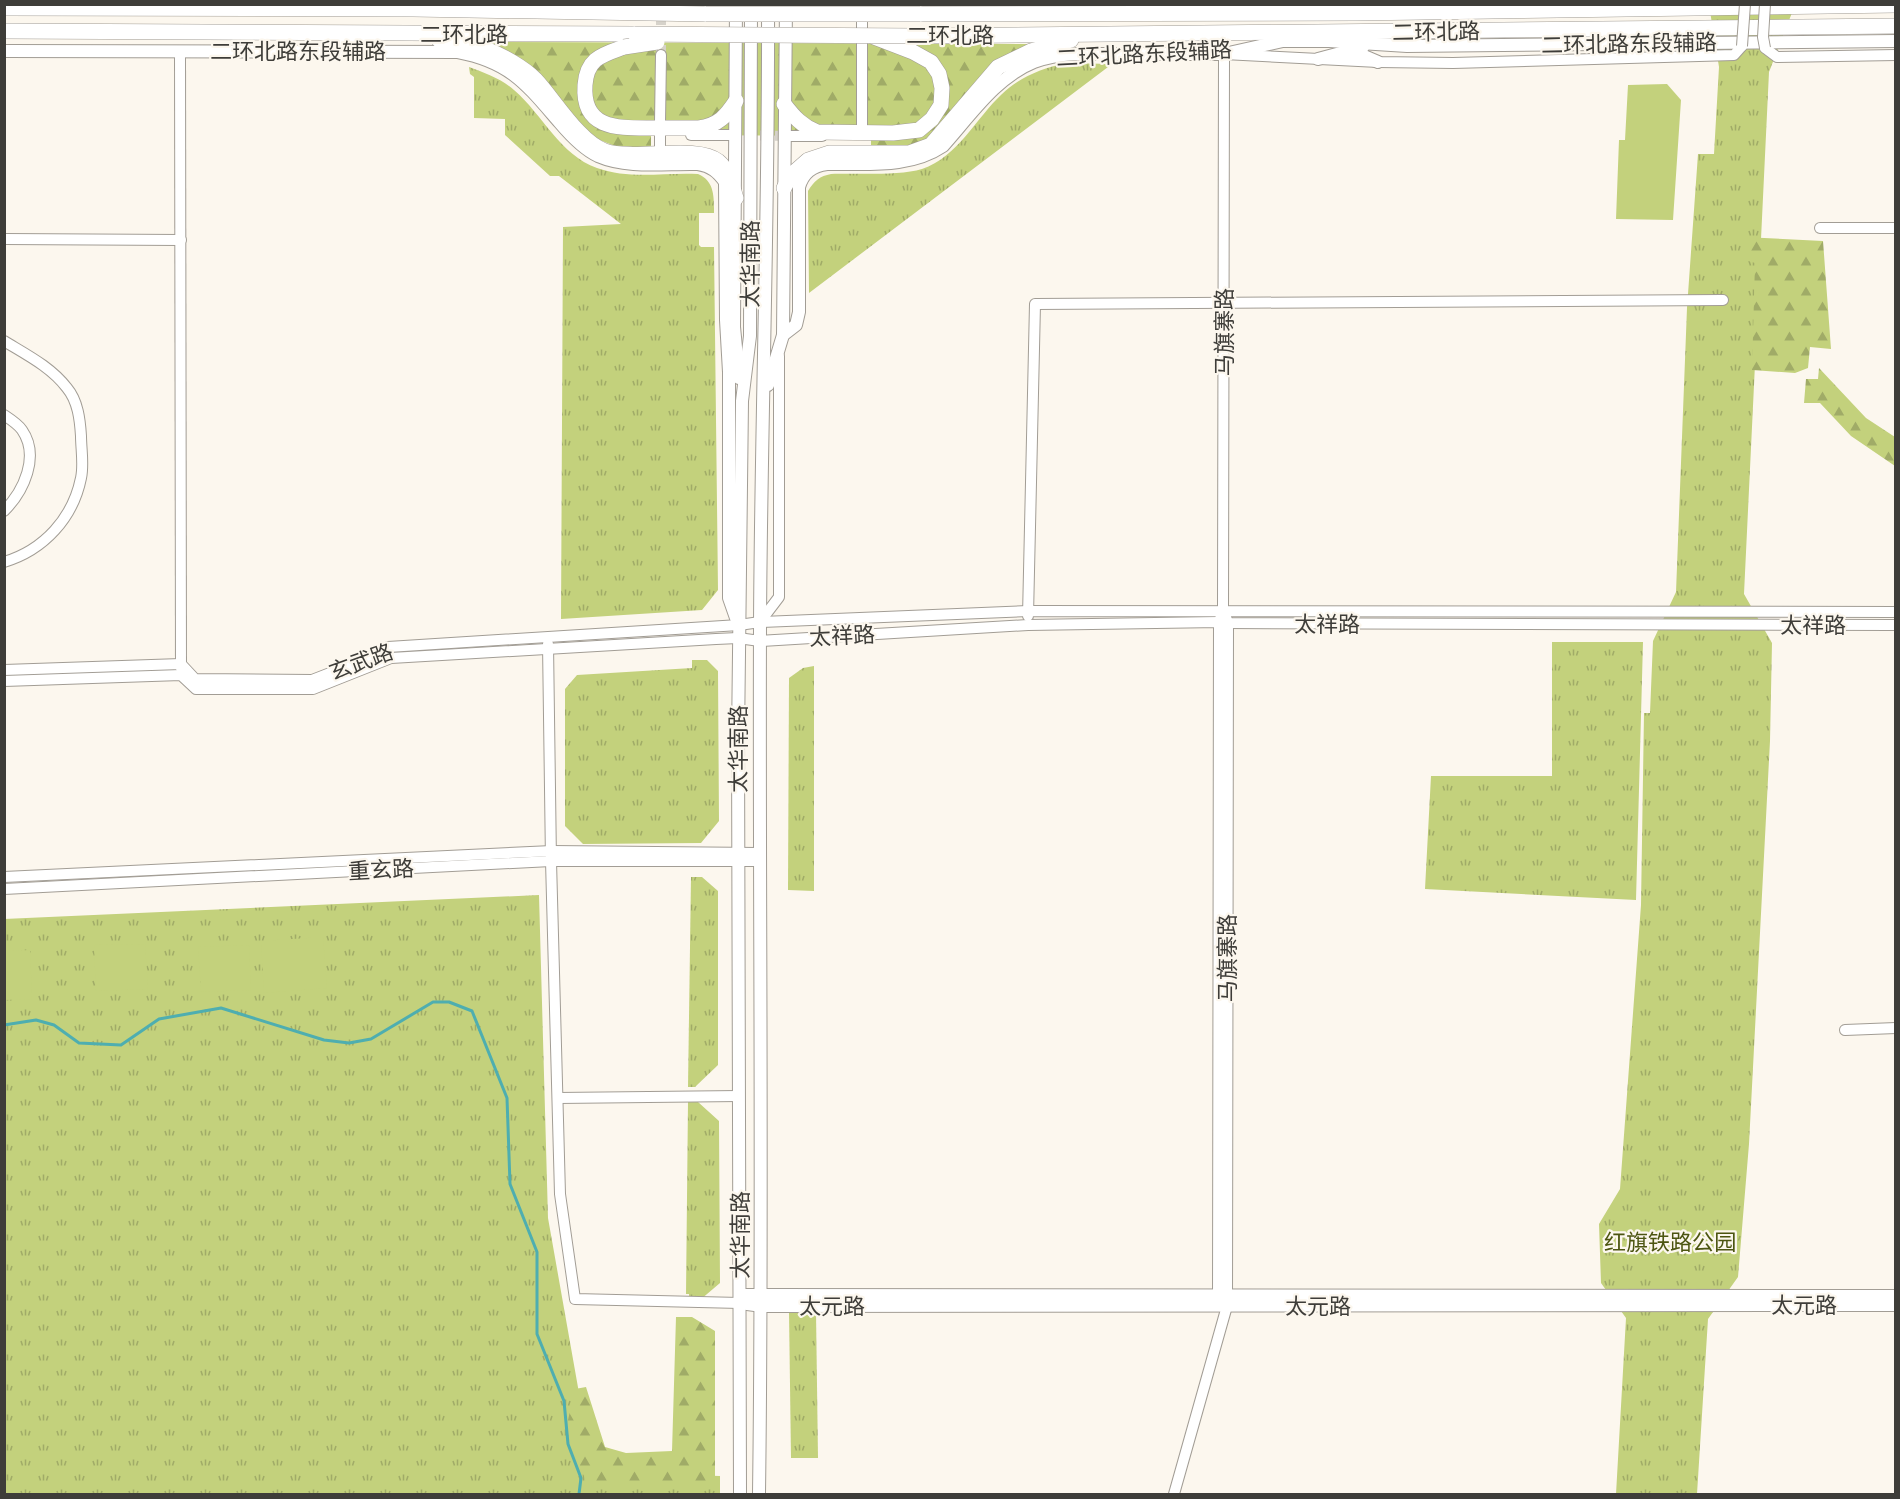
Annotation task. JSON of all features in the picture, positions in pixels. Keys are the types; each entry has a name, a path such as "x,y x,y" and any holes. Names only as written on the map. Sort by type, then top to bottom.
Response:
{"highway":[{"path":"380,7 418,4"},
{"path":"644,4 706,14"},
{"path":"859,10 894,4"},
{"path":"1053,4 1087,14"},
{"path":"1303,13 1335,4"},
{"path":"1375,4 1413,12"},
{"name":"二环北路","path":"4,8 380,7 706,14 859,10 920,14 1087,14 1896,5"},
{"name":"二环北路","path":"4,31 917,36 1896,26"},
{"path":"321,51 384,33"},
{"path":"400,33 487,49 533,78 589,141 605,151 626,154 706,155 720,162 729,176 736,198"},
{"path":"1283,41 1305,33 1329,41"},
{"path":"707,34 624,47 598,57 589,68 585,92 589,110 597,121 614,128 699,128 712,126 725,118 736,101"},
{"path":"784,188 791,175 808,160 829,153 909,153 931,146 998,67 1031,51 1098,34"},
{"path":"784,104 806,128 817,132 893,133 919,130 932,119 941,105 942,88 939,74 931,62 913,52 868,35"}],"main road":[{"path":"736,4 734,327 742,400"},
{"name":"太华南路","path":"740,1494 738,638 742,400 750,336 751,4"},
{"name":"太华南路","path":"759,1494 762,1300 758,857 768,4"},
{"path":"763,400 781,341 786,4"},
{"name":"二环北路东段辅路","path":"781,341 796,325 799,312 801,178 817,165 862,145 897,163 915,160 933,153 944,146 997,86 1034,62 1075,54 1224,54 1283,41 1329,41 1407,46 1896,40"},
{"path":"1329,41 1378,62"},
{"path":"1318,59 1374,44"},
{"name":"二环北路东段辅路","path":"4,51 458,52 491,61 522,80 574,139 596,155 624,163 660,157 708,166 718,173 725,182 726,320 729,372 729,598 739,625"},
{"name":"太元路","path":"1222,1301 1896,1296"},
{"name":"太元路","path":"740,1299 1896,1305"}],"street":[{"path":"1224,54 1378,62 1453,63 1734,55 1742,46 1745,4"},
{"path":"1765,4 1763,37 1765,48 1776,57 1896,55"},
{"path":"789,136 862,145 859,10"},
{"path":"180,51 181,669"},
{"name":"马旗寨路","path":"1174,1494 1222,1301 1224,54"},
{"path":"660,55 660,157"},
{"path":"660,130 730,135"},
{"path":"1820,228 1896,228"},
{"path":"4,239 181,240"},
{"path":"1028,625 1035,304 1723,300"},
{"path":"4,341 43,365 68,389 79,415 82,475 76,498 63,522 41,544 15,559 4,562"},
{"path":"760,622 779,597 781,341"},
{"path":"4,415 22,429 31,449 28,470 21,488 4,511"},
{"name":"太祥路","path":"760,622 1028,611 1896,612"},
{"name":"玄武路","path":"181,669 195,679 312,680 366,659 388,647 760,622"},
{"name":"太祥路","path":"760,641 1028,625 1223,623 1896,625"},
{"path":"548,636 560,1194 575,1299 740,1299"},
{"name":"玄武路","path":"181,669 196,689 313,689 391,658 738,638 760,641"},
{"path":"4,670 181,669"},
{"path":"4,681 181,669"},
{"name":"重玄路","path":"4,889 552,856"},
{"name":"重玄路","path":"4,877 552,856 758,857"},
{"path":"1845,1030 1896,1028"},
{"path":"558,1098 740,1096"}],"green space":[{"name":"红旗铁路公园","path":"1709,5 1795,5 1769,72 1744,594 1772,643 1770,741 1749,1144 1738,1277 1708,1319 1697,1494 1616,1494 1626,1318 1601,1283 1599,1224 1620,1189 1641,905 1644,713 1650,713 1653,641 1676,592 1687,308 1698,154 1714,154 1719,67"},
{"path":"490,42 1033,44 1015,54 942,128 923,141 914,146 871,149 871,136 651,135 651,148 615,146 592,137"},
{"path":"1067,63 1112,64 809,293 808,191 815,182 831,174 902,173 922,169 935,163 946,156 966,136 1009,88 1032,74"},
{"path":"469,67 509,86 562,144 584,162 609,172 622,174 698,174 711,185 714,213 699,213 699,245 714,247 718,590 702,610 561,619 563,227 621,224 559,176 550,176 505,135 505,119 474,118 474,77 470,74"},
{"path":"1667,84 1681,100 1673,220 1616,219 1619,140 1625,140 1628,85"},
{"path":"1743,237 1823,241 1831,349 1810,347 1808,368 1795,373 1752,370 1755,263 1742,259"},
{"path":"1819,368 1866,418 1895,437 1895,466 1851,436 1820,403 1804,403 1806,379 1818,379"},
{"path":"1552,642 1643,642 1636,900 1425,889 1431,776 1552,776"},
{"path":"692,660 707,660 718,671 719,821 701,843 583,844 565,826 565,689 577,675 692,668"},
{"path":"814,666 814,891 788,890 789,678 803,668"},
{"path":"691,877 702,877 718,891 718,1065 695,1087 688,1087"},
{"path":"539,895 548,1218 593,1472 720,1476 720,1494 5,1494 4,919"},
{"path":"323,937 327,988 264,993 261,941"},
{"path":"145,944 148,989 96,991 94,945"},
{"path":"249,945 251,990 201,992 198,947"},
{"path":"30,950 32,999 5,1000 5,951"},
{"path":"688,1102 698,1102 719,1121 720,1283 700,1300 689,1300 689,1294 686,1294"},
{"path":"789,1312 816,1312 818,1458 791,1458"},
{"path":"676,1317 692,1317 715,1331 715,1484 587,1484 566,1429 575,1389 586,1387 605,1447 626,1453 672,1451"}],"waterway":[{"path":"4,1025 36,1020 54,1025 79,1043 121,1045 159,1019 221,1008 324,1040 349,1043 371,1039 433,1002 449,1002 472,1011 507,1098 510,1184 537,1252 537,1334 564,1401 568,1444 581,1478 579,1494"}],"tunnel":[{"path":"661,4 661,55"},
{"path":"730,135 789,136"}]}
